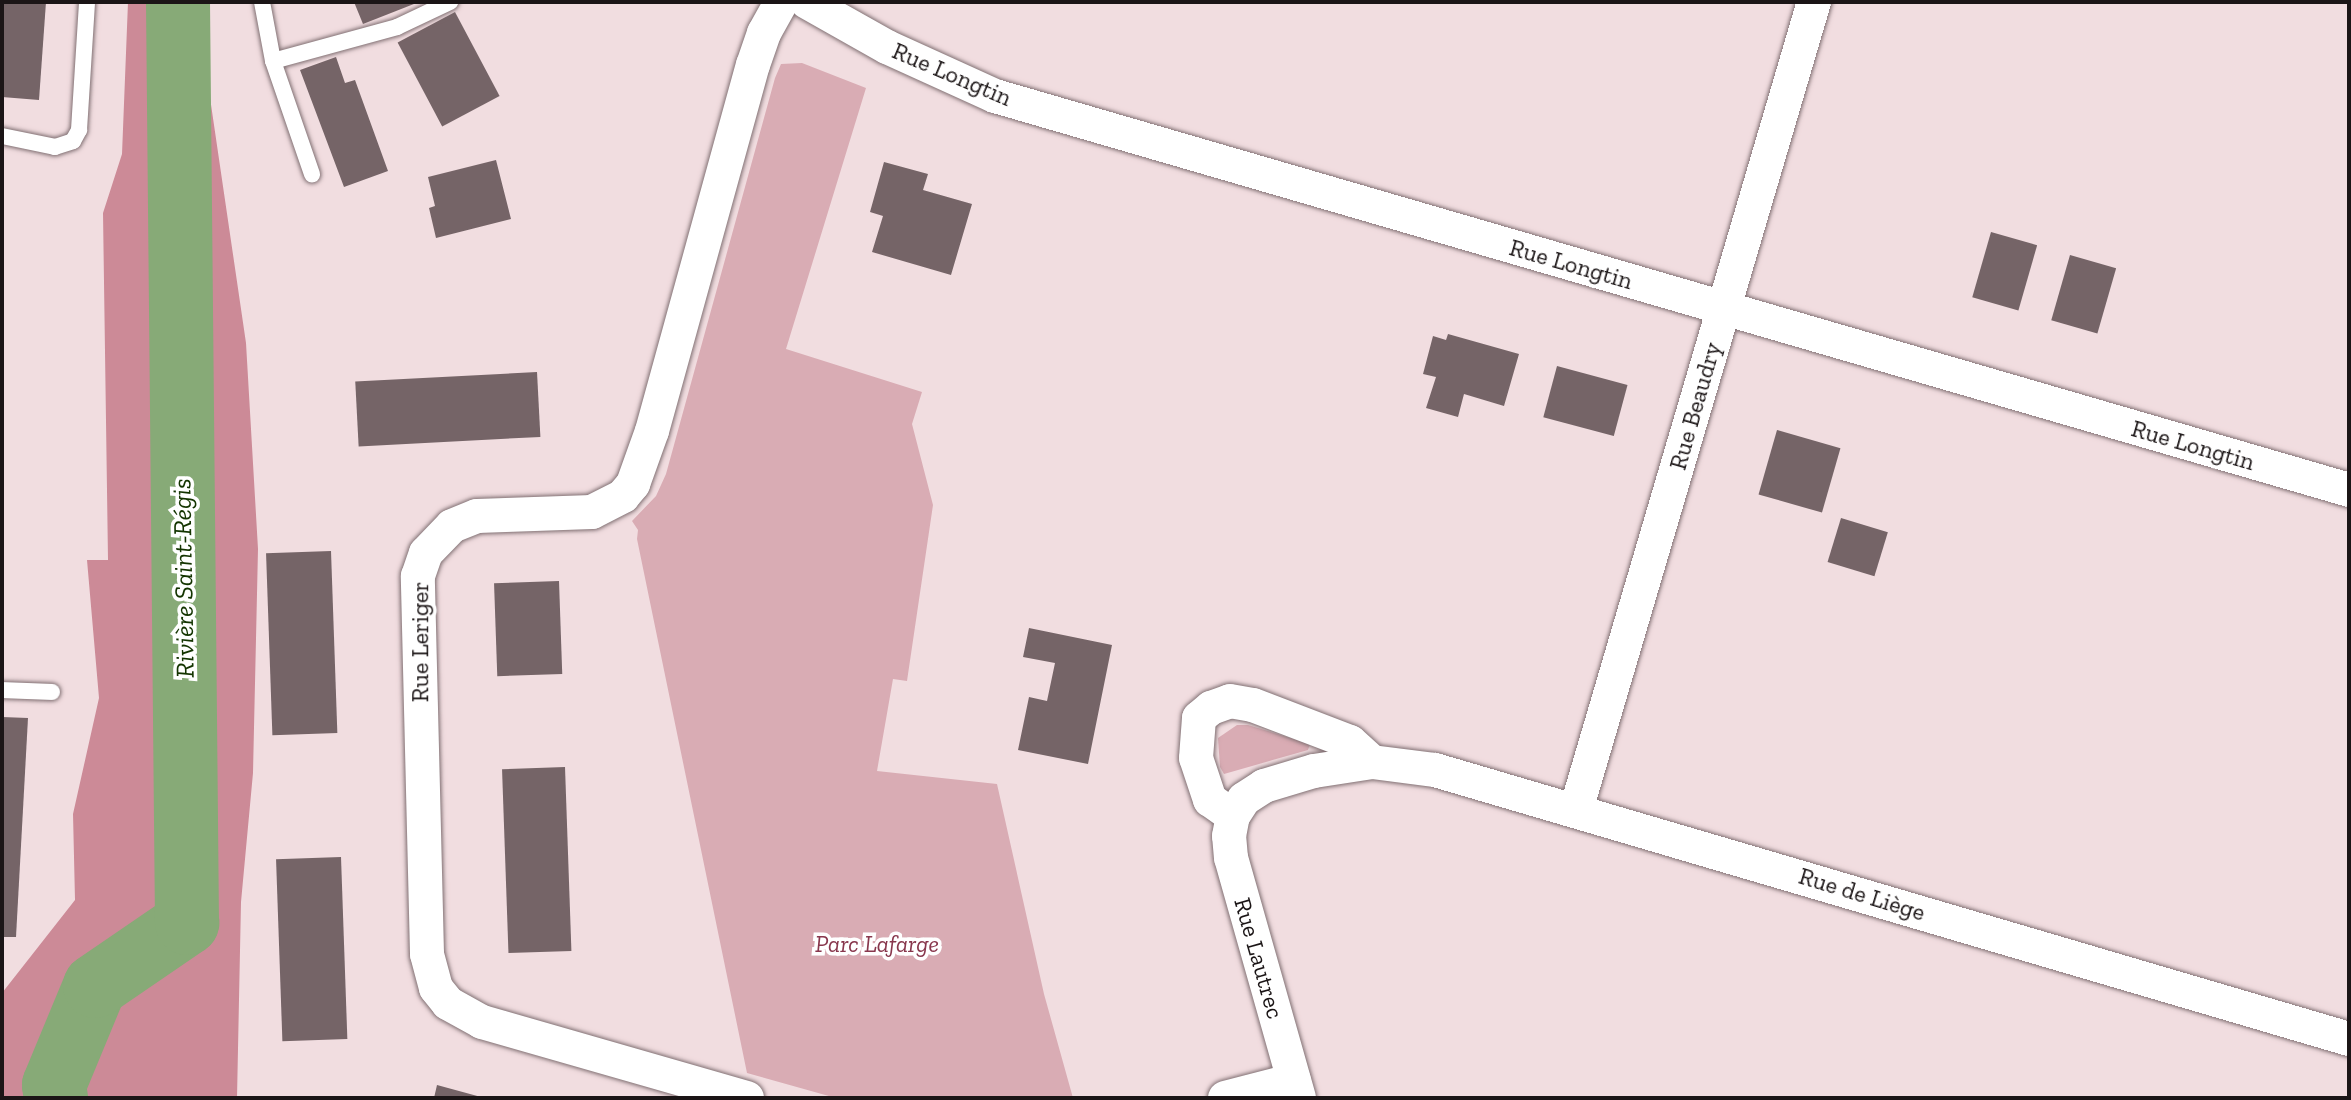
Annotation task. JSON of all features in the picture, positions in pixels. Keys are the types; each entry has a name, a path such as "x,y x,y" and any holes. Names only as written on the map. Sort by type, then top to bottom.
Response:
{"street":[{"name":"Rue Leriger","path":"747,1098 482,1022 448,1003 436,988 427,954 418,576 426,553 452,526 477,516 592,512 623,496 633,484 652,431 753,65 764,33 781,2"},
{"name":"Rue Longtin","path":"807,2 887,47 995,96 2349,490"},
{"name":"Rue Beaudry","path":"1576,810 1814,2"},
{"name":"Rue de Liège","path":"1372,762 1350,742 1268,710 1230,701 1211,708 1199,718 1196,758 1210,800 1233,816 1244,799 1264,786 1314,771 1372,762 1435,770 2349,1039"},
{"name":"Rue Lautrec","path":"1233,816 1229,836 1231,858 1297,1089"},
{"path":"1225,1098 1297,1089"}],"lane":[{"path":"2,136 55,147 73,141 79,130 87,2"},
{"path":"262,2 273,61 312,174"},
{"path":"273,61 397,27 450,2"},
{"path":"2,690 52,692"}],"green space":[{"name":"Parc Lafarge","path":"802,63 866,88 786,349 922,392 912,424 933,505 907,681 893,679 877,771 997,784 1044,994 1073,1098 836,1098 747,1073 637,539 638,530 632,521 656,496 666,474 775,78 781,64"},
{"path":"1237,725 1248,725 1310,744 1308,750 1224,774 1220,767 1218,738"}],"shaded area":[{"path":"128,2 207,2 203,50 246,343 258,549 253,773 241,902 237,1098 2,1098 2,993 75,900 73,814 99,698 87,560 108,560 103,213 122,154"}],"building":[{"path":"2,2 46,2 39,100 2,97"},
{"path":"354,2 419,2 363,24"},
{"path":"455,12 500,96 442,126 398,43"},
{"path":"336,57 345,83 355,80 388,171 344,187 300,70"},
{"path":"496,160 511,219 436,238 429,208 435,206 428,177"},
{"path":"884,162 928,174 923,190 972,204 951,275 872,252 883,216 870,212"},
{"path":"1991,232 2037,245 2018,311 1972,297"},
{"path":"2070,255 2116,268 2097,334 2051,320"},
{"path":"1448,334 1519,354 1504,406 1464,394 1458,417 1426,408 1436,377 1423,374 1433,336 1446,340"},
{"path":"1557,366 1628,385 1614,436 1543,417"},
{"path":"537,372 540,437 359,446 355,382"},
{"path":"1777,430 1840,448 1822,513 1759,494"},
{"path":"1841,518 1888,532 1874,576 1828,562"},
{"path":"331,551 337,733 272,735 266,553"},
{"path":"559,581 562,674 497,676 494,583"},
{"path":"1029,628 1112,645 1088,764 1018,750 1029,697 1047,701 1055,663 1023,657"},
{"path":"2,717 28,718 16,937 2,937"},
{"path":"565,767 571,951 508,953 502,769"},
{"path":"341,857 347,1039 282,1041 276,859"},
{"path":"437,1085 481,1097 481,1098 434,1098"}],"waterway":[{"name":"Rivière Saint-Régis","path":"56,1098 54,1085 95,986 187,923 178,2"}]}
